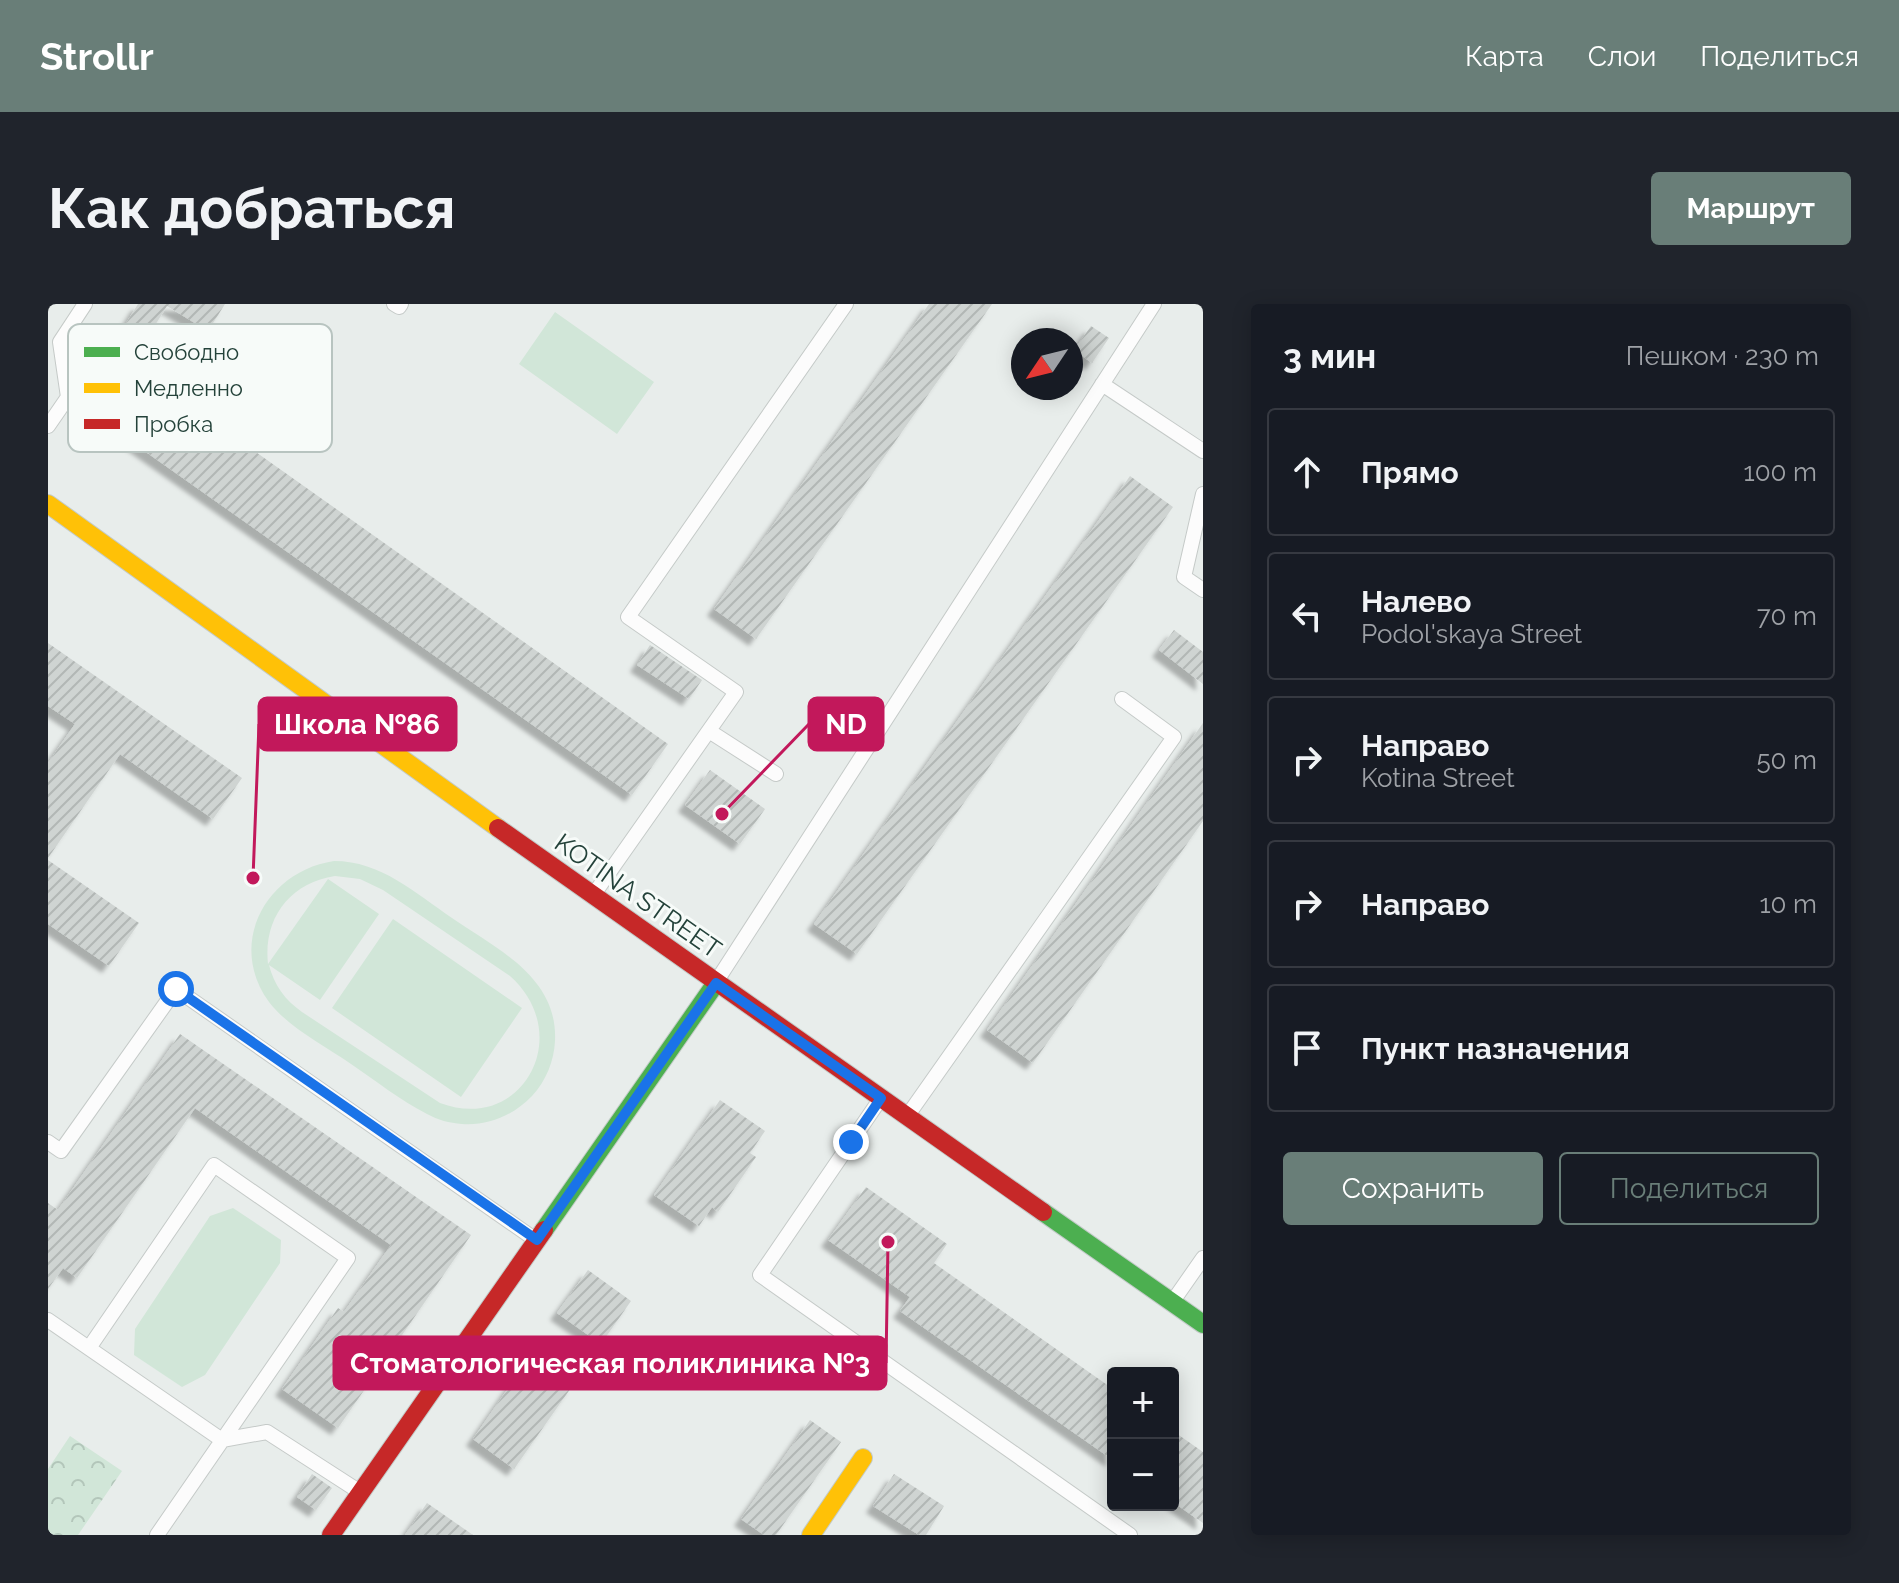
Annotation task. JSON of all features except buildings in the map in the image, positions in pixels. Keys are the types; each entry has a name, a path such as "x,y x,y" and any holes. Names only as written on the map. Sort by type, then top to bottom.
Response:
{"street":[{"name":"KOTINA STREET","path":"48,504 592,896 1203,1324"},
{"path":"331,1535 716,983"},
{"path":"811,1535 863,1458"}],"lane":[{"path":"72,324 85,304"},
{"path":"394,304 399,307 401,304"},
{"path":"592,896 736,692 628,617 846,304"},
{"path":"716,983 1154,304"},
{"path":"48,426 68,397 60,342 68,330"},
{"path":"1102,384 1203,451"},
{"path":"1203,494 1184,577 1203,590"},
{"path":"907,1117 1174,737 1122,699"},
{"path":"709,731 776,774"},
{"path":"48,1142 61,1151 176,989 537,1240"},
{"path":"881,1098 760,1275 1130,1535"},
{"path":"89,1348 214,1165 348,1258 157,1535"},
{"path":"1172,1302 1203,1258"},
{"path":"48,1320 222,1440 267,1432 361,1493"}],"green space":[{"path":"555,312 654,382 617,434 519,364"},
{"path":"334,861 351,862 382,872 505,954 536,982 553,1019 555,1041 545,1077 525,1103 509,1114 481,1123 439,1120 398,1097 277,1011 257,979 252,956 253,934 260,913 273,894 290,879 310,868","holes":["335,876 360,879 383,890 510,976 529,1000 538,1025 538,1050 530,1073 516,1092 495,1105 469,1109 440,1103 302,1012 281,992 269,965 320,1000 379,914 328,879 268,964 270,932 283,905 305,886 319,880"]},
{"path":"393,919 522,1008 461,1097 332,1008"},
{"path":"233,1208 281,1240 280,1263 205,1375 182,1387 134,1355 135,1329 210,1216"},
{"path":"70,1436 122,1471 78,1535 48,1535 48,1469"}],"traffic: fast":[{"path":"544,1230 716,983"},
{"path":"1043,1212 1203,1324"}],"traffic: slow":[{"path":"48,504 498,828"},
{"path":"811,1535 863,1458"}],"traffic: jam":[{"path":"498,828 1043,1212"},
{"path":"331,1535 544,1230"}],"place":[{"name":"ND","path":"722,814"},
{"name":"Школа №86","path":"253,878"},
{"name":"Стоматологическая поликлиника №3","path":"888,1242"}],"route":[{"path":"176,989 537,1240 716,983 881,1098 851,1142"}]}
